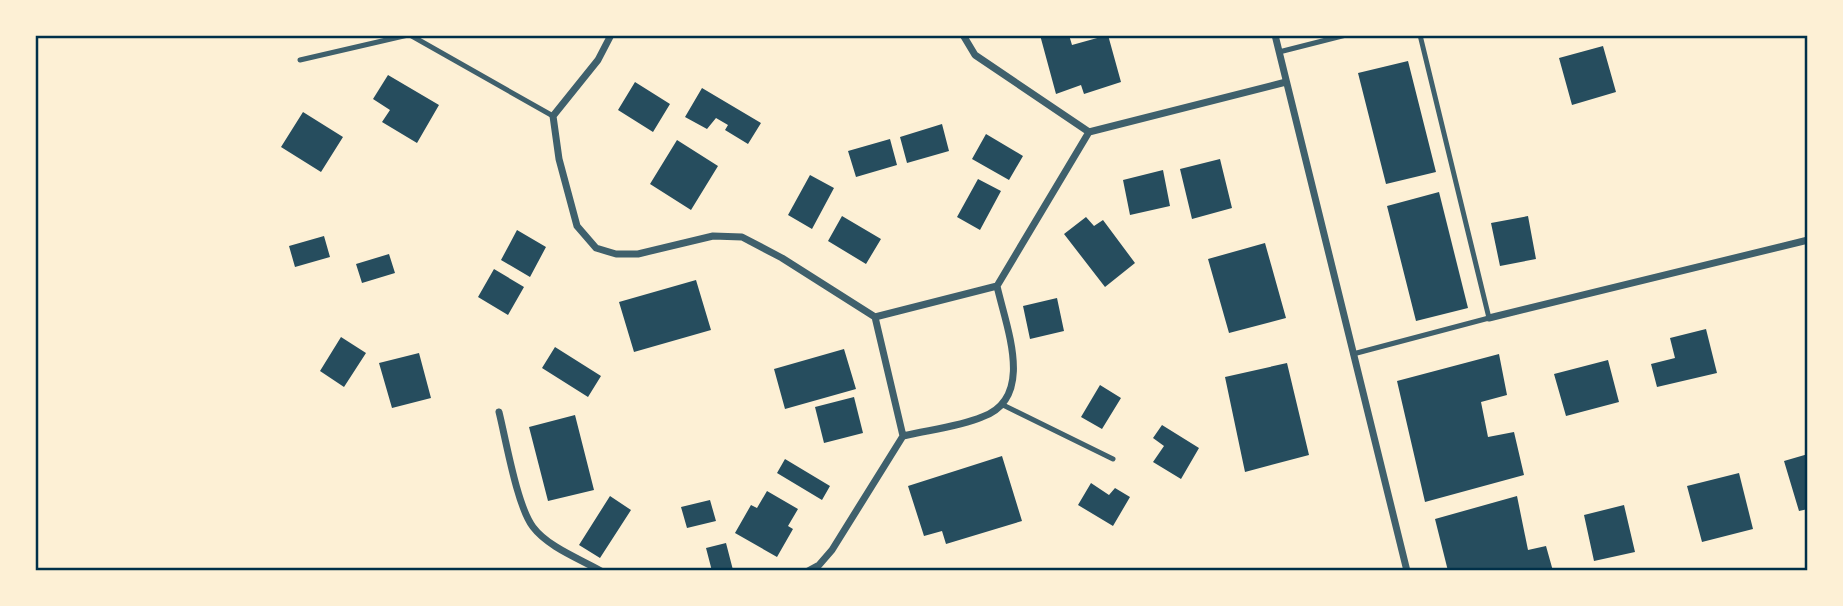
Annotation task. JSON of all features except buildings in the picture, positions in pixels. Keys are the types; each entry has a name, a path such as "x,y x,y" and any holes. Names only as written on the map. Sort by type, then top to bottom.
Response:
{"street":[{"path":"611,35 598,60 553,116 559,159 578,226 596,247 616,254 638,254 713,236 742,237 782,258 875,317 903,436"},
{"path":"962,35 975,55 1089,132"},
{"path":"1275,35 1407,571"},
{"path":"808,571 819,565 832,550 903,436 984,417 1003,405 1013,388 1014,367 997,286 1089,132 1286,82"},
{"path":"1489,318 1808,240"},
{"path":"875,317 997,286"},
{"path":"499,412 523,507 533,527 548,540 601,571"}],"lane":[{"path":"300,60 409,35 553,116"},
{"path":"1279,52 1346,35"},
{"path":"1353,354 1489,318 1420,35"},
{"path":"1003,405 1113,459"}]}
